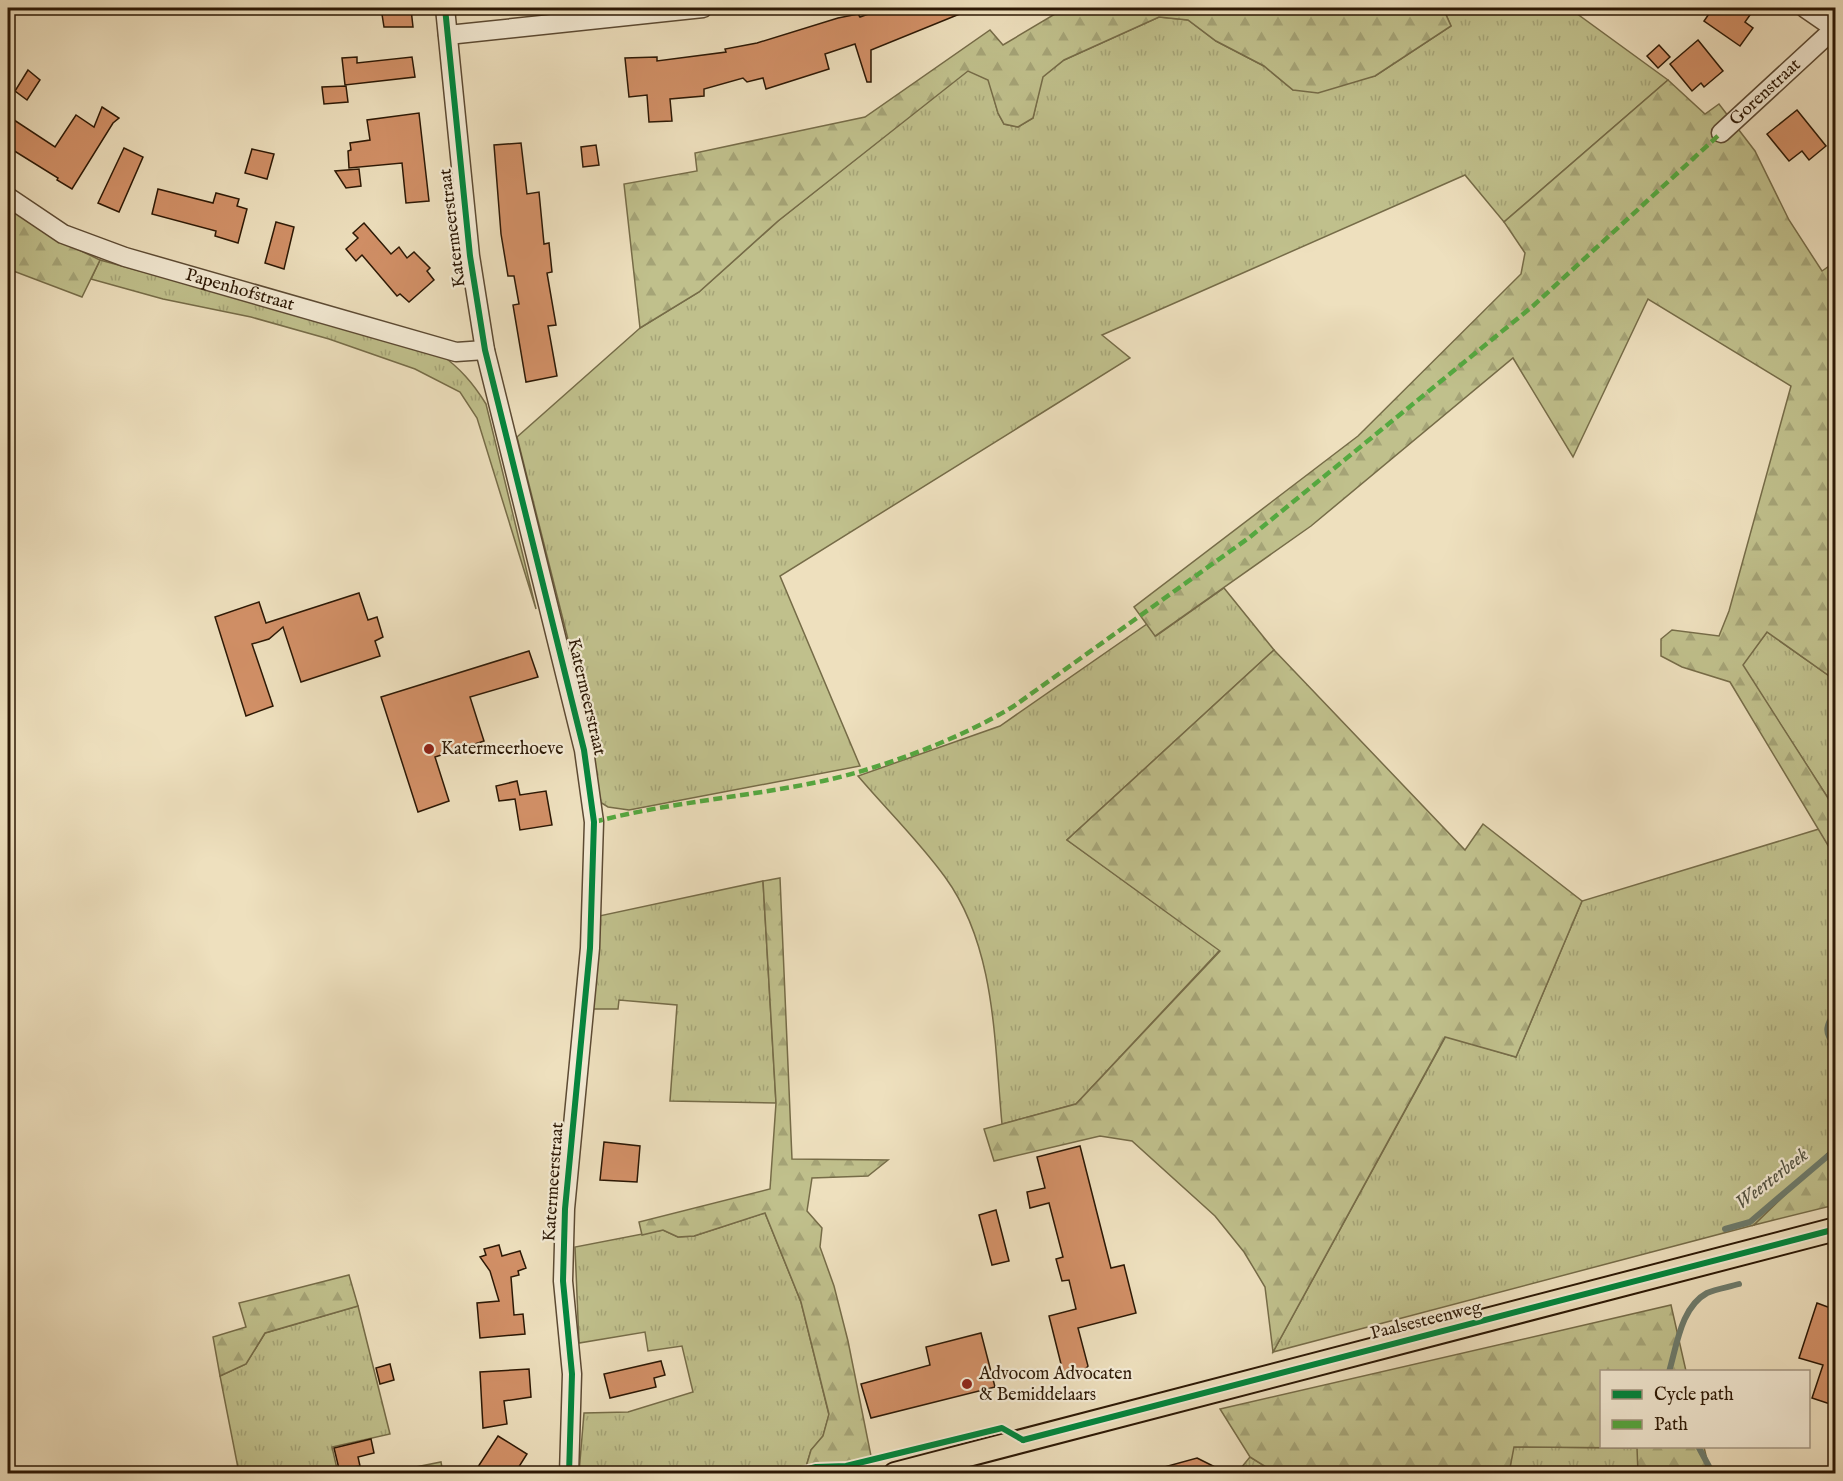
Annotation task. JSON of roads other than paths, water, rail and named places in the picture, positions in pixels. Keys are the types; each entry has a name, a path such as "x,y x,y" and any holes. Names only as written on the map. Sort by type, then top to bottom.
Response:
{"main road":[{"name":"Paalsesteenweg","path":"895,1473 1836,1229"}],"street":[{"name":"Katermeerstraat","path":"445,8 470,256 485,350 584,750 594,822 590,948 565,1209 563,1281 572,1408 568,1473"},
{"path":"448,35 703,8"},
{"path":"1805,8 1835,28"},
{"name":"Gorenstraat","path":"1720,133 1835,28"},
{"name":"Papenhofstraat","path":"8,196 63,234 125,257 456,352 485,350"}],"waterway":[{"name":"Weerterbeek","path":"1836,1010 1827,1028 1829,1036 1836,1045"},
{"name":"Weerterbeek","path":"1725,1229 1750,1222 1836,1149"},
{"name":"Weerterbeek","path":"1670,1370 1681,1328 1691,1307 1707,1293 1739,1284"},
{"name":"Weerterbeek","path":"1699,1448 1713,1474"}],"place":[{"name":"Katermeerhoeve","path":"429,749"},
{"name":"Advocom Advocaten & Bemiddelaars","path":"967,1384"}]}
